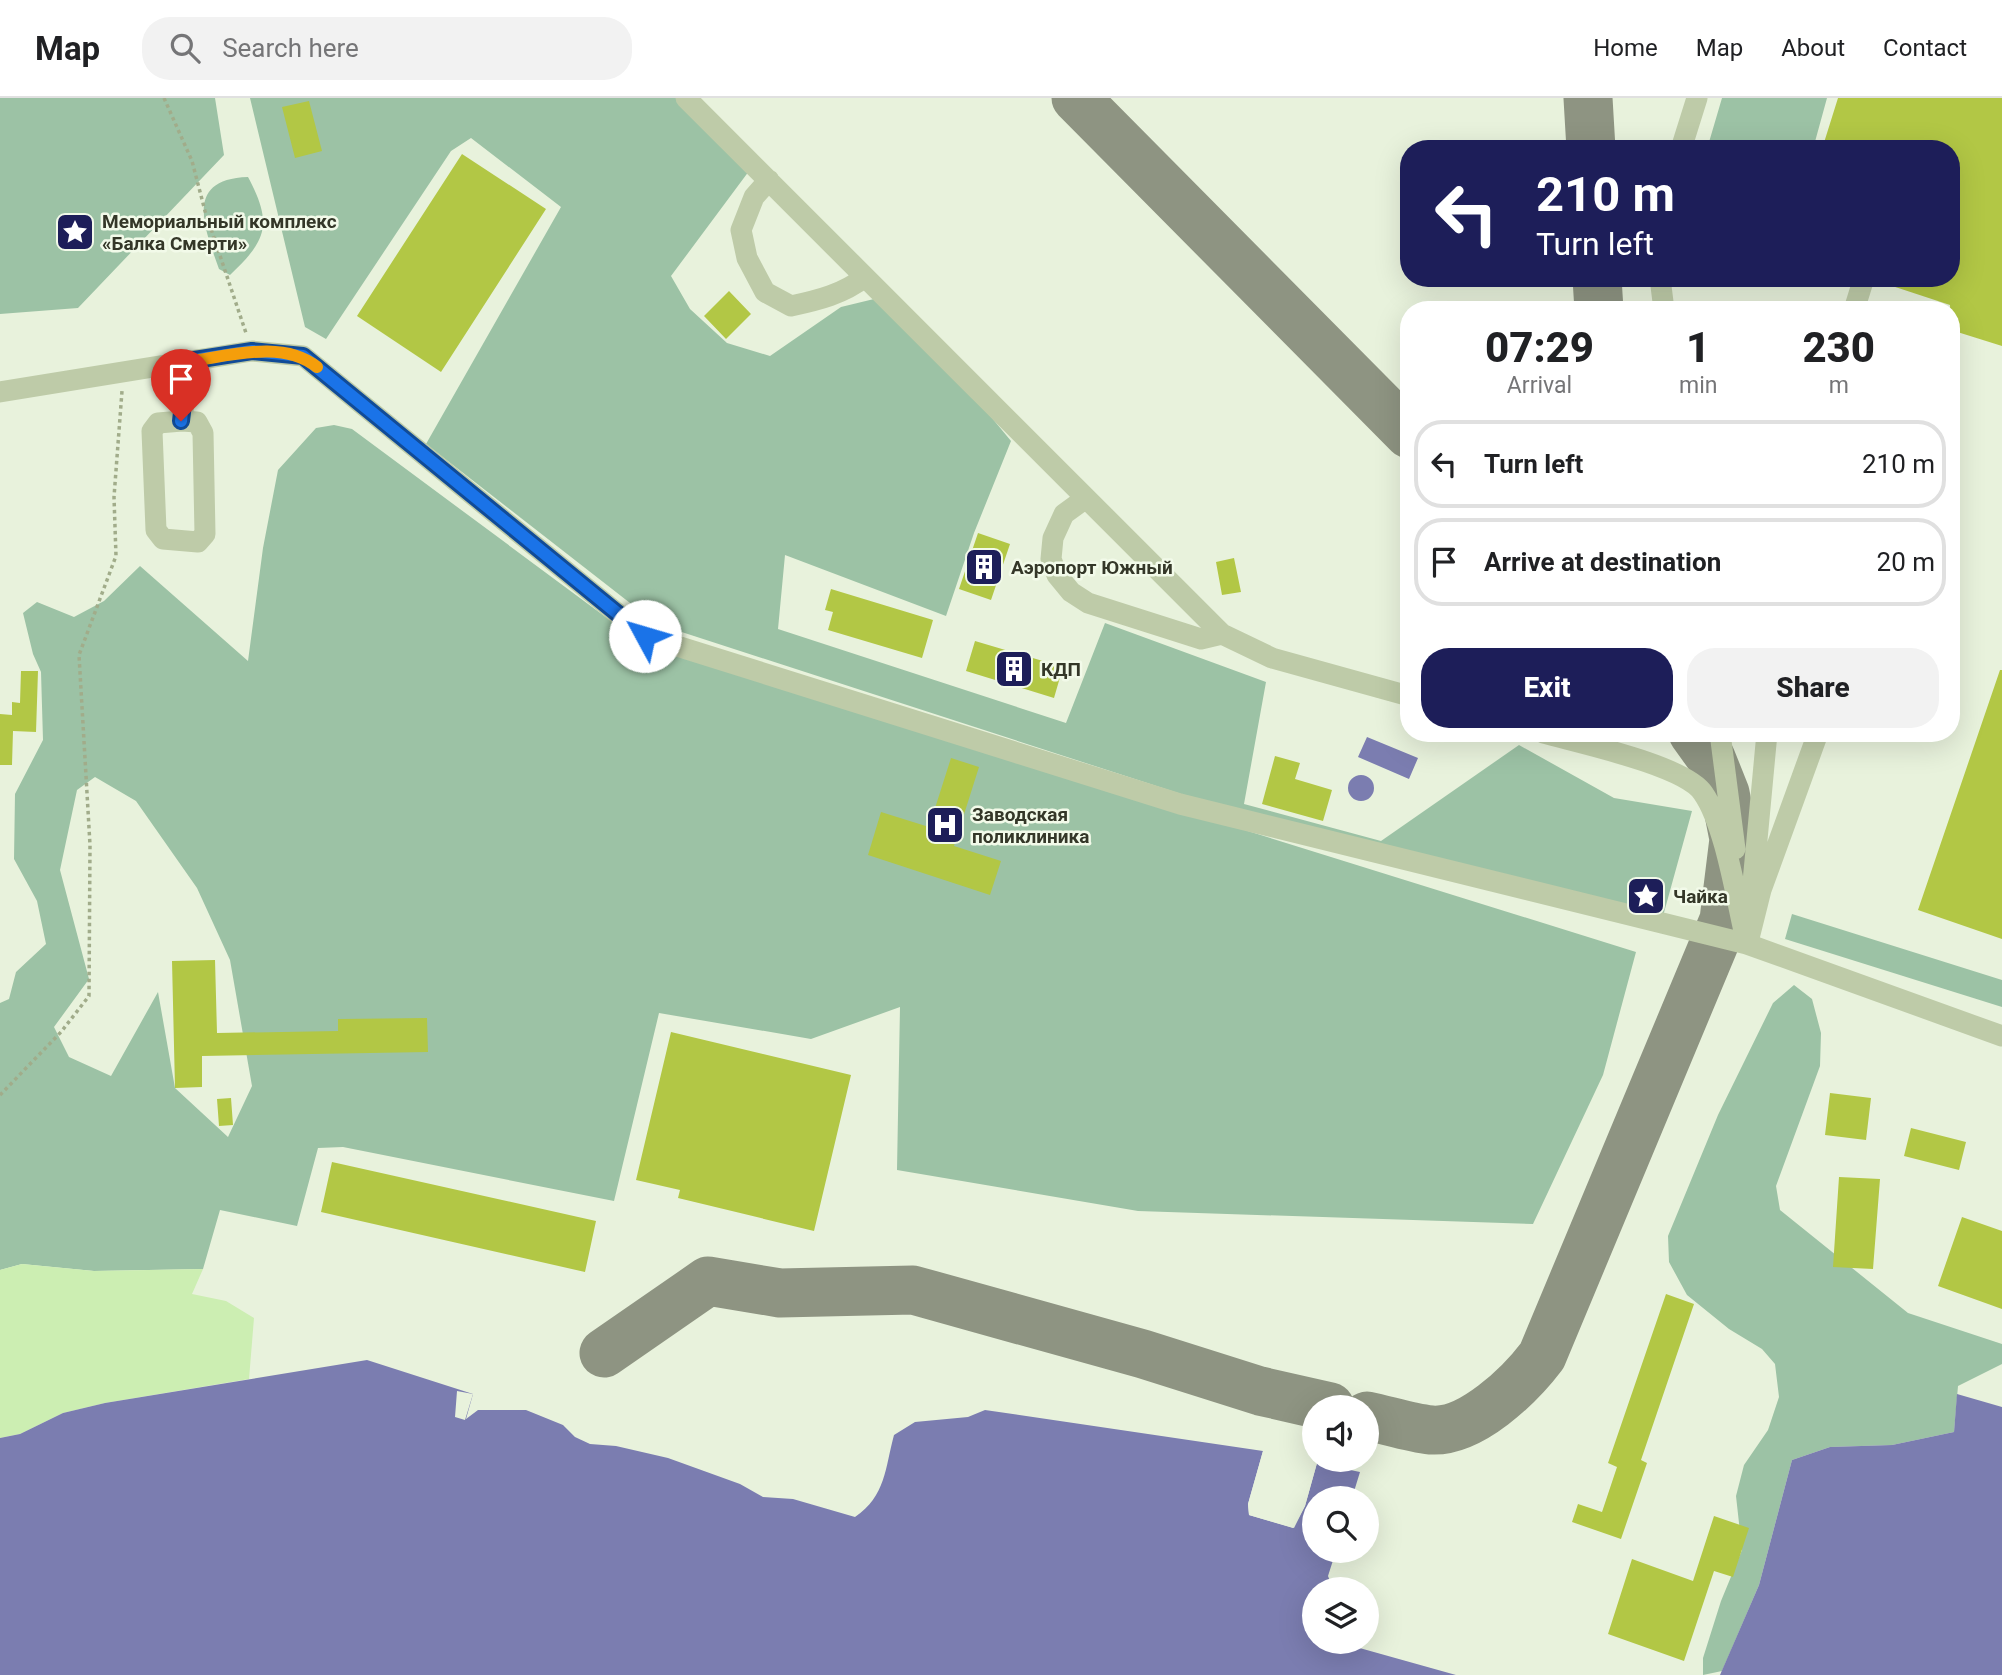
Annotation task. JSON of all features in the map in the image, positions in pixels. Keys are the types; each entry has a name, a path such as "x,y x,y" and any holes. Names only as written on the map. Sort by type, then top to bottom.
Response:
{"lane":[{"path":"687,98 1222,634 1272,658 1400,694"},
{"path":"1684,140 1696,98"},
{"path":"769,180 754,197 741,230 747,258 765,292 791,306 823,299 851,288 865,277"},
{"path":"0,391 252,351 303,356 645,636 1180,804 1747,944 2002,1036"},
{"path":"181,421 188,361"},
{"path":"181,421 197,422 203,433 205,534 198,542 163,539 156,530 152,431 158,423 181,421"},
{"path":"1087,498 1065,514 1053,538 1051,559 1057,575 1071,592 1088,603 1201,639 1222,634"},
{"path":"1573,742 1678,774 1703,792 1718,828 1747,944"},
{"path":"1721,742 1747,944"},
{"path":"1747,944 1766,742"},
{"path":"1747,944 1761,890 1815,742"}],"path":[{"path":"164,98 192,161 205,211 252,351"},
{"path":"0,1095 61,1032 89,996 90,845 79,655 116,556 114,497 124,372"}],"shaded area":[{"name":"Мемориальный комплекс «Балка Смерти»","path":"0,98 215,98 224,155 78,308 0,314"},
{"path":"250,98 682,98 752,167 671,276 690,309 727,343 770,356 841,307 874,299 911,320 1011,441 974,533 946,616 785,555 778,629 1066,723 1105,623 1266,682 1244,804 1381,841 1519,745 1614,798 1692,811 1660,927 1181,794 657,624 426,444 561,207 471,138 451,151 326,339 305,327"},
{"path":"1722,98 1827,98 1815,140 1710,140"},
{"path":"248,177 261,207 262,230 252,252 230,275 219,269 208,237 204,208 207,196 214,186 228,180"},
{"path":"334,425 352,429 638,641 1636,952 1603,1075 1533,1224 1138,1211 897,1170 900,1007 811,1039 659,1013 614,1201 343,1147 318,1148 297,1226 220,1210 203,1269 94,1271 22,1264 0,1270 0,1003 9,999 16,972 46,944 37,901 14,859 15,794 43,740 41,672 33,654 23,613 37,602 74,617 104,601 140,566 248,661 263,548 278,470 316,428","holes":["95,777 136,801 197,888 230,960 252,1086 228,1137 175,1088 158,992 111,1076 69,1057 54,1027 89,979 60,870 77,790"]},
{"path":"1792,914 2002,980 2002,1007 1785,939"},
{"path":"1794,985 1812,999 1821,1033 1820,1066 1776,1186 1780,1210 1908,1313 2002,1344 2002,1364 1958,1386 1954,1432 1892,1445 1830,1447 1792,1460 1759,1585 1722,1671 1703,1675 1703,1658 1721,1601 1742,1550 1736,1496 1744,1465 1768,1430 1779,1397 1775,1364 1762,1349 1729,1329 1687,1295 1669,1262 1668,1236 1718,1115 1773,1003"}],"sand":[{"path":"22,1264 94,1271 203,1269 192,1294 226,1301 254,1318 249,1379 105,1403 63,1413 20,1434 0,1438 0,1270"}],"water":[{"path":"1367,737 1418,758 1409,779 1358,757"},
{"path":"1361,775 1370,779 1374,788 1370,797 1361,801 1352,797 1348,788 1352,779"},
{"path":"367,1360 473,1394 466,1419 478,1410 526,1410 563,1425 575,1437 590,1444 616,1446 668,1458 740,1484 763,1497 793,1499 855,1517 879,1491 894,1435 915,1422 968,1417 985,1410 1263,1451 1248,1504 1249,1515 1293,1528 1302,1512 1302,1563 1332,1563 1328,1577 1302,1577 1302,1654 1379,1653 1456,1675 0,1675 0,1438 20,1434 63,1413 105,1403"},
{"path":"1957,1394 2002,1407 2002,1675 1720,1675 1759,1585 1792,1460 1830,1447 1892,1445 1954,1432"},
{"path":"1314,1472 1360,1472 1356,1486 1311,1486"}],"pier":[{"path":"457,1391 473,1394 465,1420 455,1417"},
{"path":"1263,1451 1267,1451 1251,1504 1253,1513 1292,1524 1302,1505 1302,1512 1294,1528 1249,1515 1248,1504"},
{"path":"1311,1472 1314,1472 1311,1486 1307,1486"}],"building":[{"path":"1838,98 2002,98 2002,346 1960,333 1960,301 1938,301 1895,287 1960,287 1960,140 1825,140"},
{"path":"309,101 322,151 295,158 282,107"},
{"path":"462,154 546,209 441,372 357,316"},
{"path":"729,291 751,314 726,339 704,316"},
{"name":"Аэропорт Южный","path":"978,533 1010,544 991,600 959,589"},
{"path":"1234,558 1241,592 1222,595 1216,562"},
{"path":"831,589 933,620 922,658 828,630 833,612 825,610"},
{"name":"КДП","path":"975,641 1063,667 1054,698 966,671"},
{"path":"2002,670 2002,939 1918,910"},
{"path":"21,671 38,671 36,732 13,731 12,765 0,765 0,714 12,715 12,702 20,703"},
{"path":"1275,756 1300,763 1295,779 1332,790 1323,821 1262,804"},
{"name":"Заводская поликлиника","path":"951,758 979,767 954,846 1001,861 990,895 868,855 881,812 929,827"},
{"path":"215,960 217,1033 338,1031 338,1019 427,1018 428,1052 202,1056 202,1087 175,1088 172,961"},
{"path":"671,1032 851,1075 814,1231 678,1198 680,1190 636,1180"},
{"path":"1830,1093 1871,1098 1866,1140 1825,1135"},
{"path":"231,1098 233,1125 219,1126 217,1099"},
{"path":"1911,1128 1966,1142 1959,1170 1904,1156"},
{"path":"332,1162 596,1221 585,1272 321,1212"},
{"path":"1839,1177 1880,1179 1873,1269 1833,1267"},
{"path":"1962,1217 2002,1231 2002,1309 1938,1286"},
{"path":"1666,1294 1694,1304 1641,1460 1647,1463 1621,1539 1572,1522 1578,1504 1602,1512 1617,1467 1608,1463"},
{"path":"1714,1516 1749,1528 1733,1577 1714,1571 1684,1661 1608,1634 1632,1559 1693,1581"}],"taxiway":[{"path":"1076,98 1400,425"},
{"path":"1588,98 1590,140"},
{"path":"1598,287 1598,301"},
{"path":"1379,1419 1431,1430 1462,1424 1478,1416 1508,1393 1542,1356 1724,920 1734,839 1725,793 1711,758 1699,742"},
{"path":"604,1353 708,1281 780,1293 913,1290 1143,1354 1260,1391 1302,1401"}],"slow traffic":[{"path":"198,360 252,351 303,356 317,367"}],"place":[{"name":"Мемориальный комплекс «Балка Смерти»","path":"75,232"},
{"name":"Аэропорт Южный","path":"984,567"},
{"name":"КДП","path":"1014,669"},
{"name":"Заводская поликлиника","path":"945,825"},
{"name":"Чайка","path":"1646,896"}],"route":[{"path":"181,421 188,361 252,351 303,356 645,636"}]}
